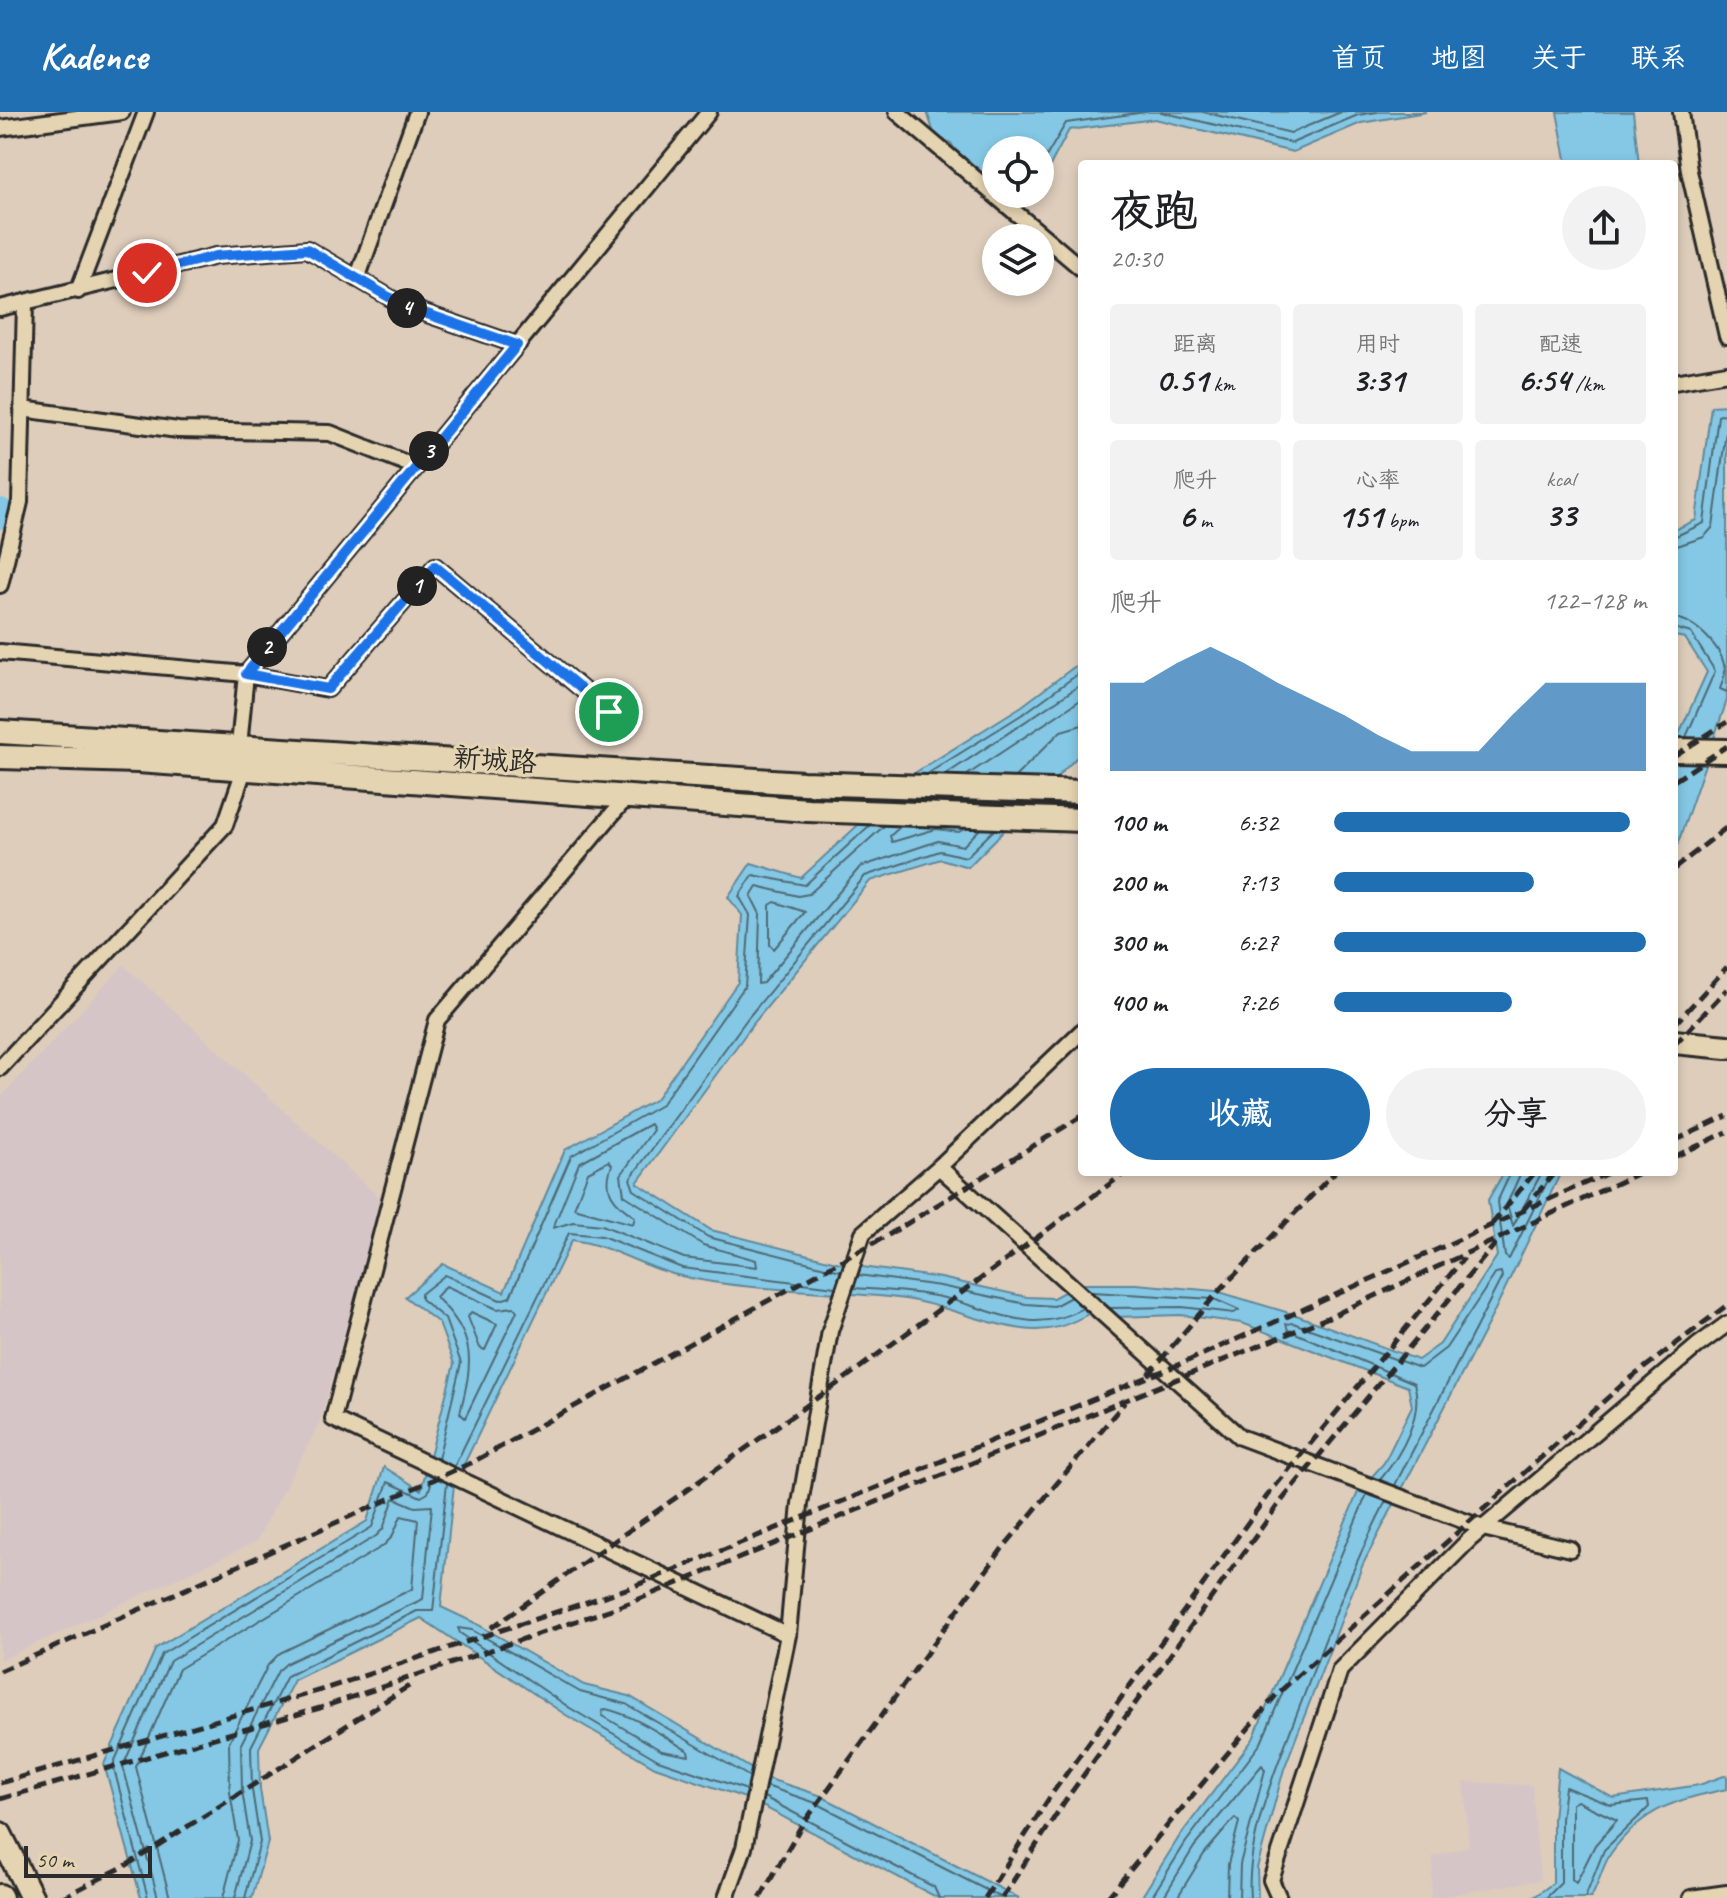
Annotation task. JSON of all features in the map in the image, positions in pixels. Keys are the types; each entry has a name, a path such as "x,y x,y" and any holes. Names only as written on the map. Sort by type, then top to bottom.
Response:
{"main road":[{"name":"新城路","path":"0,732 892,786 1078,792"},
{"path":"1678,750 1727,751"},
{"name":"新城路","path":"0,757 138,761 626,798 1078,820"},
{"path":"1678,1042 1727,1047"},
{"path":"0,1834 32,1898"}],"street":[{"path":"0,128 122,112"},
{"path":"78,291 146,112"},
{"path":"357,279 417,112"},
{"path":"239,746 246,674 709,112"},
{"path":"897,112 1078,266"},
{"path":"1681,112 1689,171 1727,336"},
{"path":"0,308 216,256 307,249 404,306 517,345"},
{"path":"0,585 20,502 25,303"},
{"path":"1678,381 1727,373"},
{"path":"22,409 178,430 330,433 416,467"},
{"path":"0,652 246,674 328,689 435,566 609,712"},
{"path":"0,1068 225,825 244,770"},
{"path":"626,798 437,1020 333,1419 788,1635"},
{"path":"726,1898 744,1848 788,1635 800,1504 830,1331 863,1233 939,1167 1078,1035"},
{"path":"939,1167 1240,1437 1483,1528 1570,1549"},
{"path":"1279,1898 1271,1880 1340,1670 1483,1528 1727,1324"},
{"path":"1691,1898 1727,1893"}],"shaded area":[{"path":"124,965 381,1199 319,1424 256,1542 0,1660 0,1098"},
{"path":"1464,1782 1532,1785 1540,1880 1431,1898 1433,1857 1469,1846"}],"water":[{"path":"927,112 1426,112 1361,123 1293,152 1155,119 1069,130 1054,158 1054,136 982,136 982,182 974,181 951,143 935,136"},
{"path":"1557,112 1633,112 1639,160 1566,160"},
{"path":"1727,405 1727,700 1678,843 1678,736 1707,672 1685,638 1678,637 1678,528 1696,520 1711,406"},
{"path":"1078,664 1078,756 968,867 941,859 870,881 753,1024 637,1183 711,1230 848,1265 941,1278 1027,1297 1053,1298 1079,1284 1136,1284 1216,1291 1296,1315 1418,1360 1440,1344 1497,1256 1488,1200 1502,1176 1559,1176 1491,1318 1363,1564 1284,1769 1257,1868 1258,1898 1141,1898 1179,1837 1253,1739 1358,1492 1384,1463 1412,1406 1408,1387 1242,1323 1181,1315 1115,1317 1092,1312 1059,1327 1023,1329 905,1299 709,1281 667,1272 601,1247 572,1240 454,1485 441,1607 584,1685 629,1696 769,1779 819,1795 1019,1898 938,1898 751,1800 655,1767 566,1715 421,1618 294,1680 259,1748 260,1789 268,1842 252,1898 141,1898 104,1764 156,1648 367,1521 384,1467 421,1490 454,1364 439,1323 405,1297 443,1264 504,1292 565,1150 656,1099 738,982 742,915 728,897 751,863 801,878 913,774 1022,706"},
{"path":"1558,1768 1613,1798 1699,1785 1727,1775 1727,1789 1677,1802 1636,1825 1611,1853 1591,1898 1521,1898 1534,1897 1553,1883 1553,1819"}],"railway":[{"path":"1678,753 1727,722"},
{"path":"1678,778 1727,746"},
{"path":"1678,866 1727,827"},
{"path":"1678,1021 1727,967"},
{"path":"1678,1041 1727,989"},
{"path":"1678,1139 1727,1116"},
{"path":"0,1671 471,1463 890,1234 1078,1118"},
{"path":"1678,1155 1727,1132"},
{"path":"491,1628 847,1377 1121,1176"},
{"path":"1148,1375 1218,1292 1331,1176"},
{"path":"1492,1224 1532,1176"},
{"path":"1524,1209 1552,1176"},
{"path":"0,1783 321,1690 632,1587 1190,1360 1601,1176"},
{"path":"0,1799 320,1708 632,1602 1334,1315 1632,1176"},
{"path":"1002,1898 1065,1801 1278,1505 1496,1243"},
{"path":"985,1898 1053,1792 1267,1496 1464,1258"},
{"path":"1107,1898 1277,1694 1623,1384 1727,1305"},
{"path":"760,1898 800,1828 1002,1549 1125,1402"},
{"path":"61,1898 127,1865 412,1684"}],"route":[{"path":"147,273 216,256 307,249 404,306 517,345 246,674 328,689 435,566 609,712"}]}
